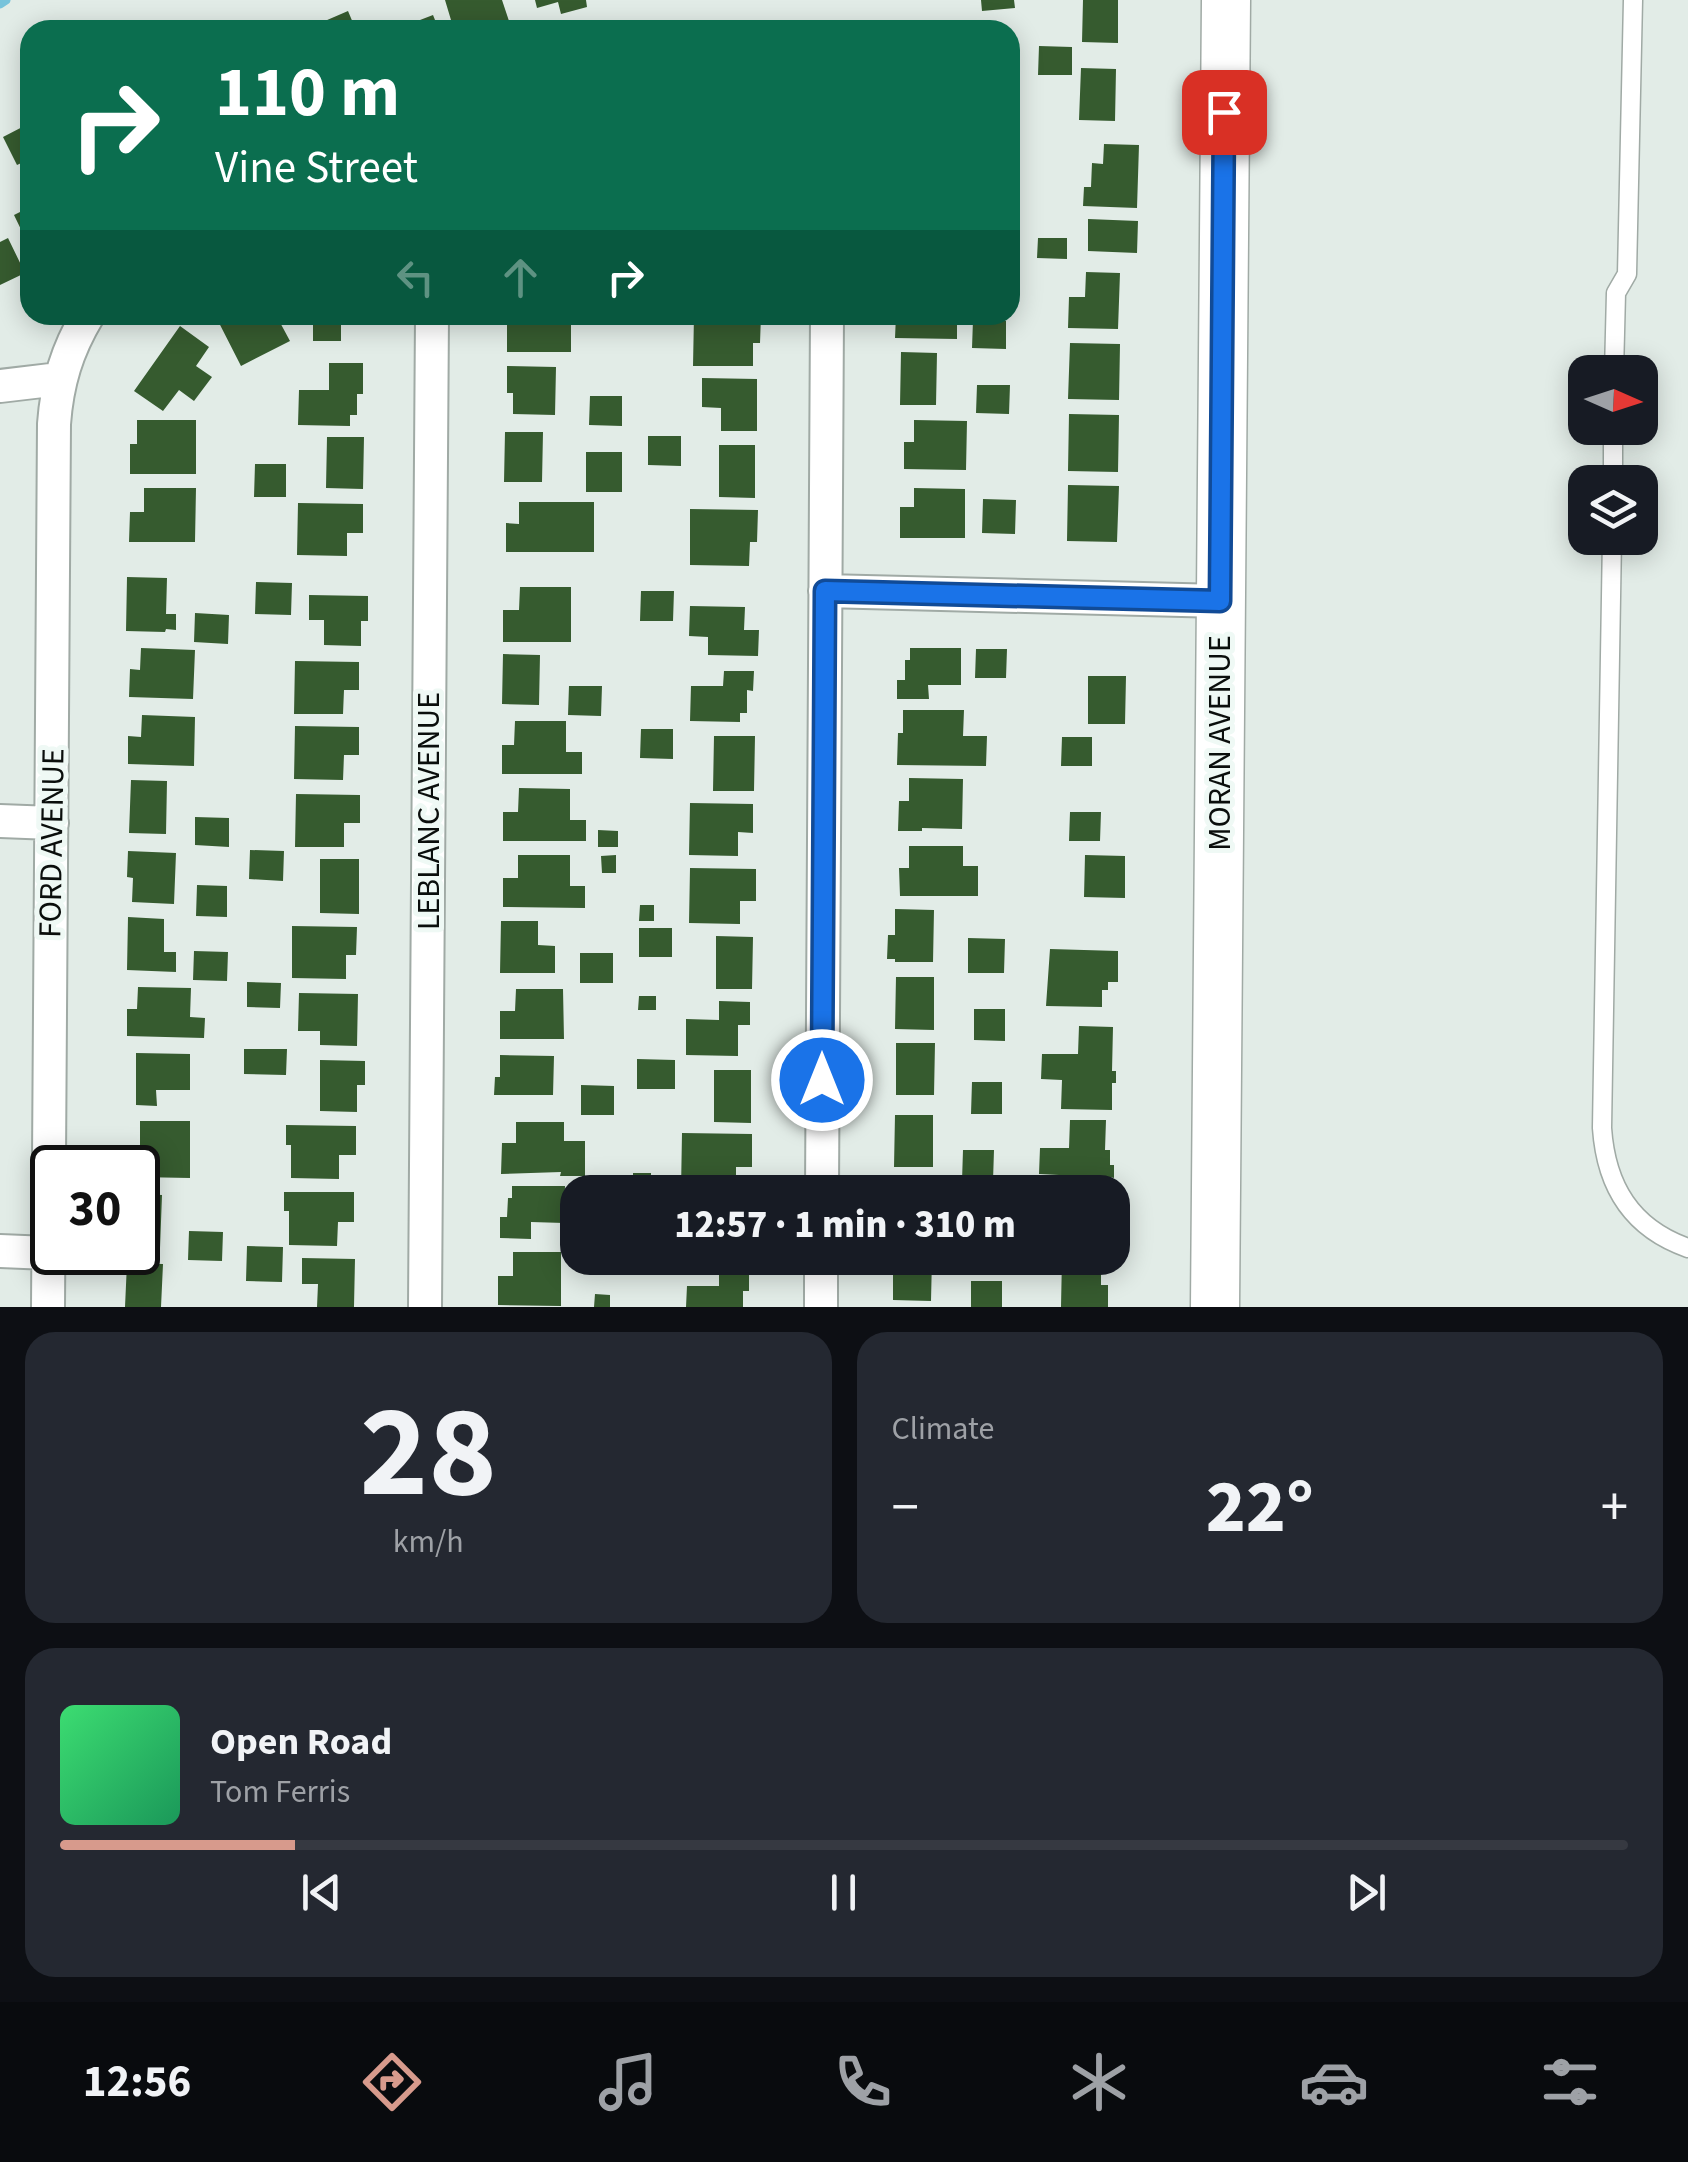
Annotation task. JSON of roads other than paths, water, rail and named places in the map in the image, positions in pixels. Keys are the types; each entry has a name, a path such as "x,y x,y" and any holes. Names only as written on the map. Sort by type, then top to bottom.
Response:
{"main road":[{"name":"MORAN AVENUE","path":"1216,1307 1226,0"}],"street":[{"name":"FORD AVENUE","path":"49,1145 54,424 59,378 82,325"},
{"name":"LEBLANC AVENUE","path":"425,1307 432,325"},
{"path":"822,1175 827,325"},
{"path":"0,386 59,378"},
{"path":"825,591 1220,601"},
{"path":"0,821 52,823"},
{"path":"0,1251 30,1252"},
{"name":"FORD AVENUE","path":"48,1275 48,1307"},
{"path":"821,1275 821,1307"}],"lane":[{"path":"1614,355 1616,294 1627,274 1633,0"},
{"path":"1612,555 1604,1156 1612,1181 1630,1210 1651,1231 1688,1248"}],"waterway":[{"path":"0,4 6,0"}]}
